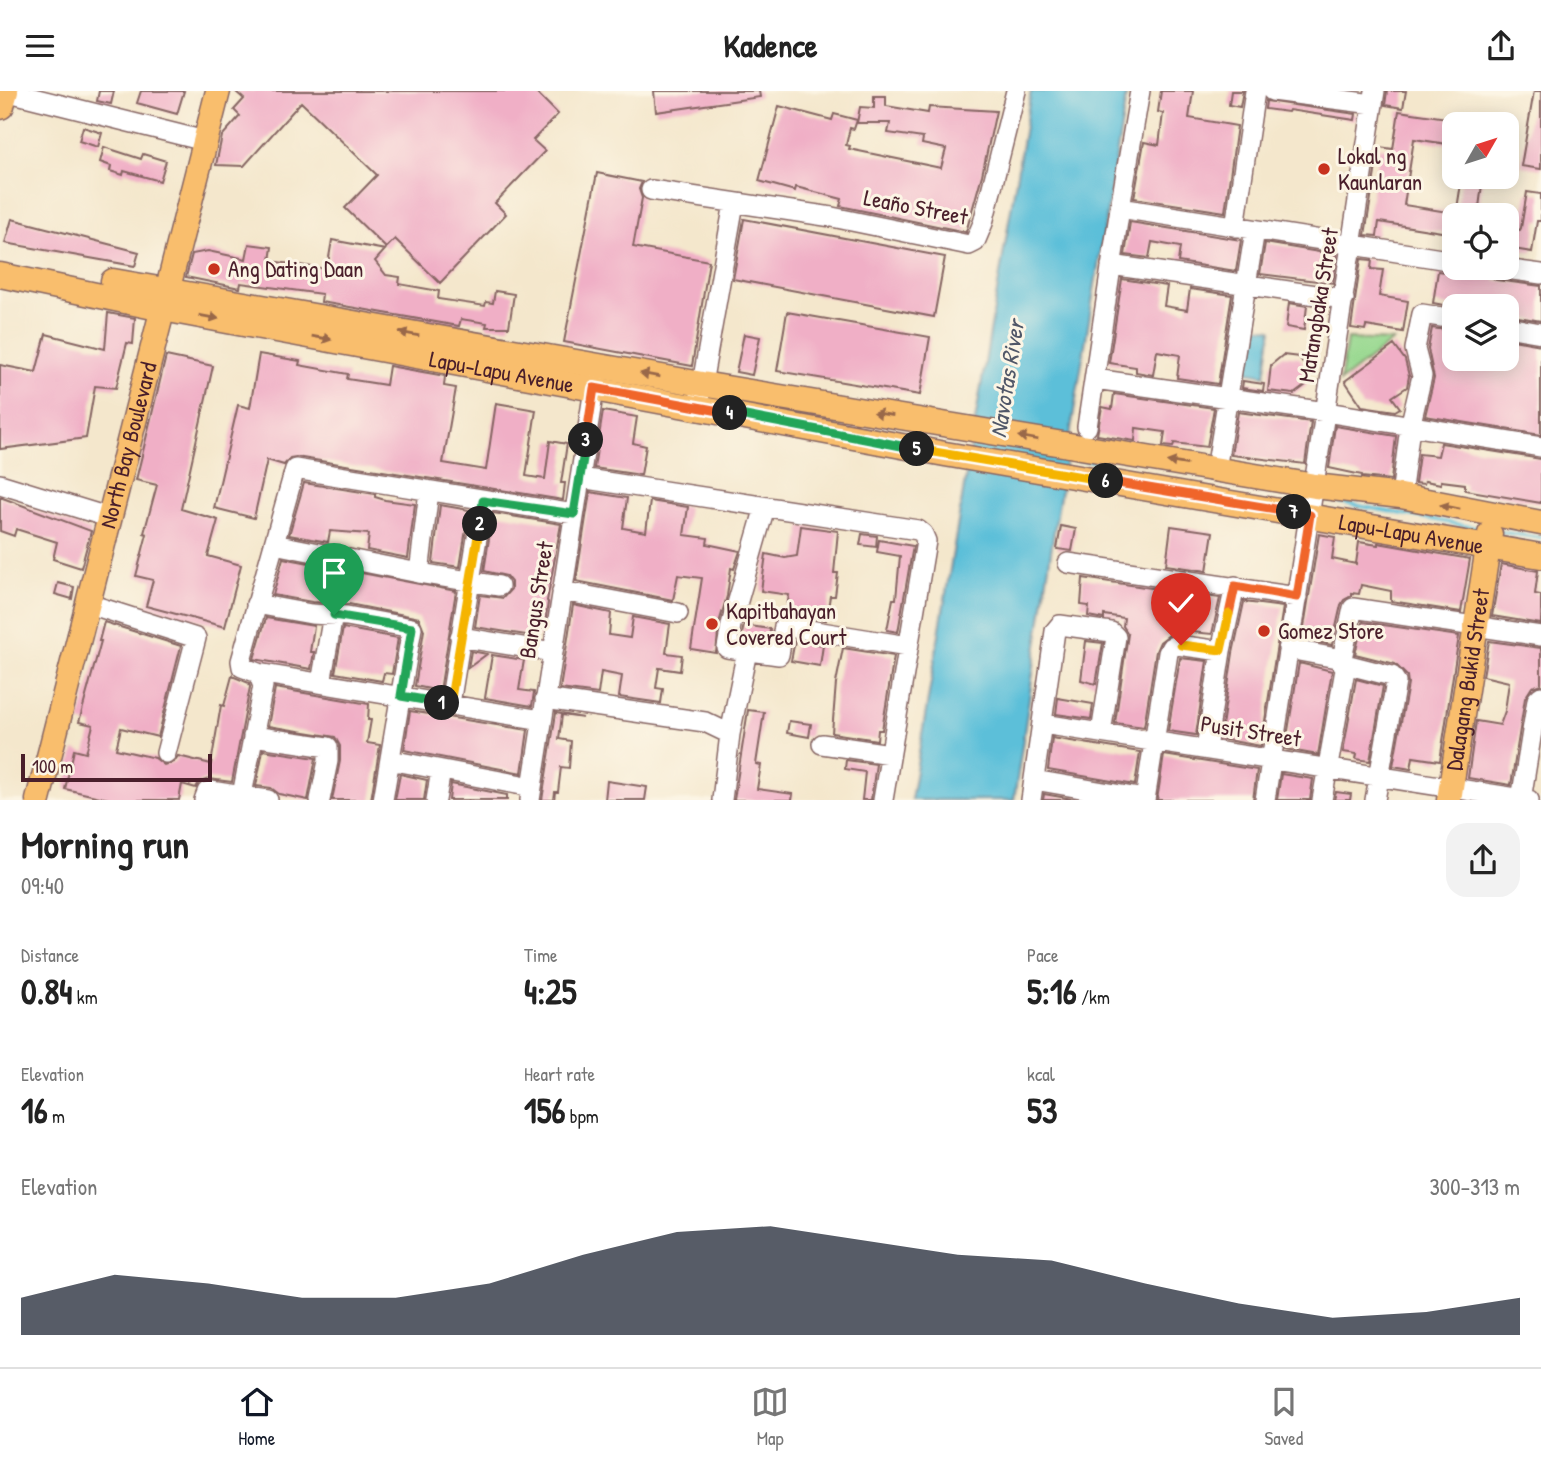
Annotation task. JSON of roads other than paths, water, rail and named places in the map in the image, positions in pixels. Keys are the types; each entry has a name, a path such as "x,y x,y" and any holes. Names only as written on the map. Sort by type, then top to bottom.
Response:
{"highway":[{"path":"0,105 5,91"}],"main road":[{"name":"North Bay Boulevard","path":"38,800 218,91"},
{"name":"Lapu-Lapu Avenue","path":"0,260 165,300"},
{"name":"Lapu-Lapu Avenue","path":"0,275 165,300 596,377 700,396 951,455 1541,556"},
{"name":"Lapu-Lapu Avenue","path":"700,396 957,426 1091,438 1216,470 1401,496 1493,516 1541,523"},
{"name":"Dalagang Bukid Street","path":"1450,794 1493,516"}],"street":[{"path":"5,91 205,141"},
{"name":"Leaño Street","path":"734,203 832,216 973,244 983,223 1016,91"},
{"path":"1091,438 1095,379 1111,265 1140,91"},
{"path":"1216,470 1248,284 1245,229 1255,91"},
{"path":"1272,91 1374,98"},
{"name":"Matangbaka Street","path":"1265,800 1374,98"},
{"path":"651,190 734,203 700,396"},
{"path":"1120,208 1442,259"},
{"path":"1111,265 1344,299"},
{"path":"1519,271 1541,274"},
{"path":"1401,496 1410,427 1422,376 1415,349 1422,314 1442,317"},
{"path":"1519,329 1541,333"},
{"name":"Bangus Street","path":"531,793 596,377"},
{"path":"1095,379 1326,412 1541,447"},
{"path":"242,795 262,686 241,661 295,469 574,514"},
{"path":"580,478 918,530 923,534 926,541 883,800"},
{"path":"0,484 111,519"},
{"path":"419,573 429,491"},
{"path":"450,704 483,501"},
{"path":"765,507 734,614 727,649 779,655 784,627 908,646"},
{"path":"274,544 499,586"},
{"path":"1068,563 1297,597"},
{"path":"1206,749 1221,650 1235,586"},
{"path":"562,591 678,613"},
{"path":"89,604 196,638 166,753"},
{"path":"256,604 412,628 383,800"},
{"path":"1322,800 1351,611 1356,607 1541,636"},
{"path":"321,683 334,615"},
{"path":"1031,800 1055,631 1060,625 1111,632 1116,637 1101,733"},
{"path":"460,637 553,653"},
{"path":"1034,780 1145,799 1171,647 1181,645 1221,650"},
{"path":"1289,649 1344,661 1395,679 1375,800"},
{"path":"722,800 730,734 747,651"},
{"path":"250,670 542,720"},
{"path":"1524,800 1537,701 1541,696"},
{"path":"545,699 705,722 730,734"},
{"name":"Pusit Street","path":"1042,724 1379,776 1450,794 1524,800"},
{"path":"253,736 328,747 320,800"},
{"path":"822,744 890,754"},
{"path":"390,759 531,793"},
{"path":"436,800 441,770"},
{"path":"205,796 242,795 264,800"}],"water":[{"name":"Navotas River","path":"1031,91 1127,91 1053,538 1014,800 911,800"},
{"path":"1249,326 1272,329 1265,375 1242,371"}],"waterway":[{"path":"1064,458 1098,462"},
{"path":"1322,499 1483,529"},
{"path":"1501,532 1541,538"}],"place":[{"name":"Lokal ng Kaunlaran","path":"1324,169"},
{"name":"Ang Dating Daan","path":"214,269"},
{"name":"Kapitbahayan Covered Court","path":"712,624"},
{"name":"Gomez Store","path":"1264,631"}]}
